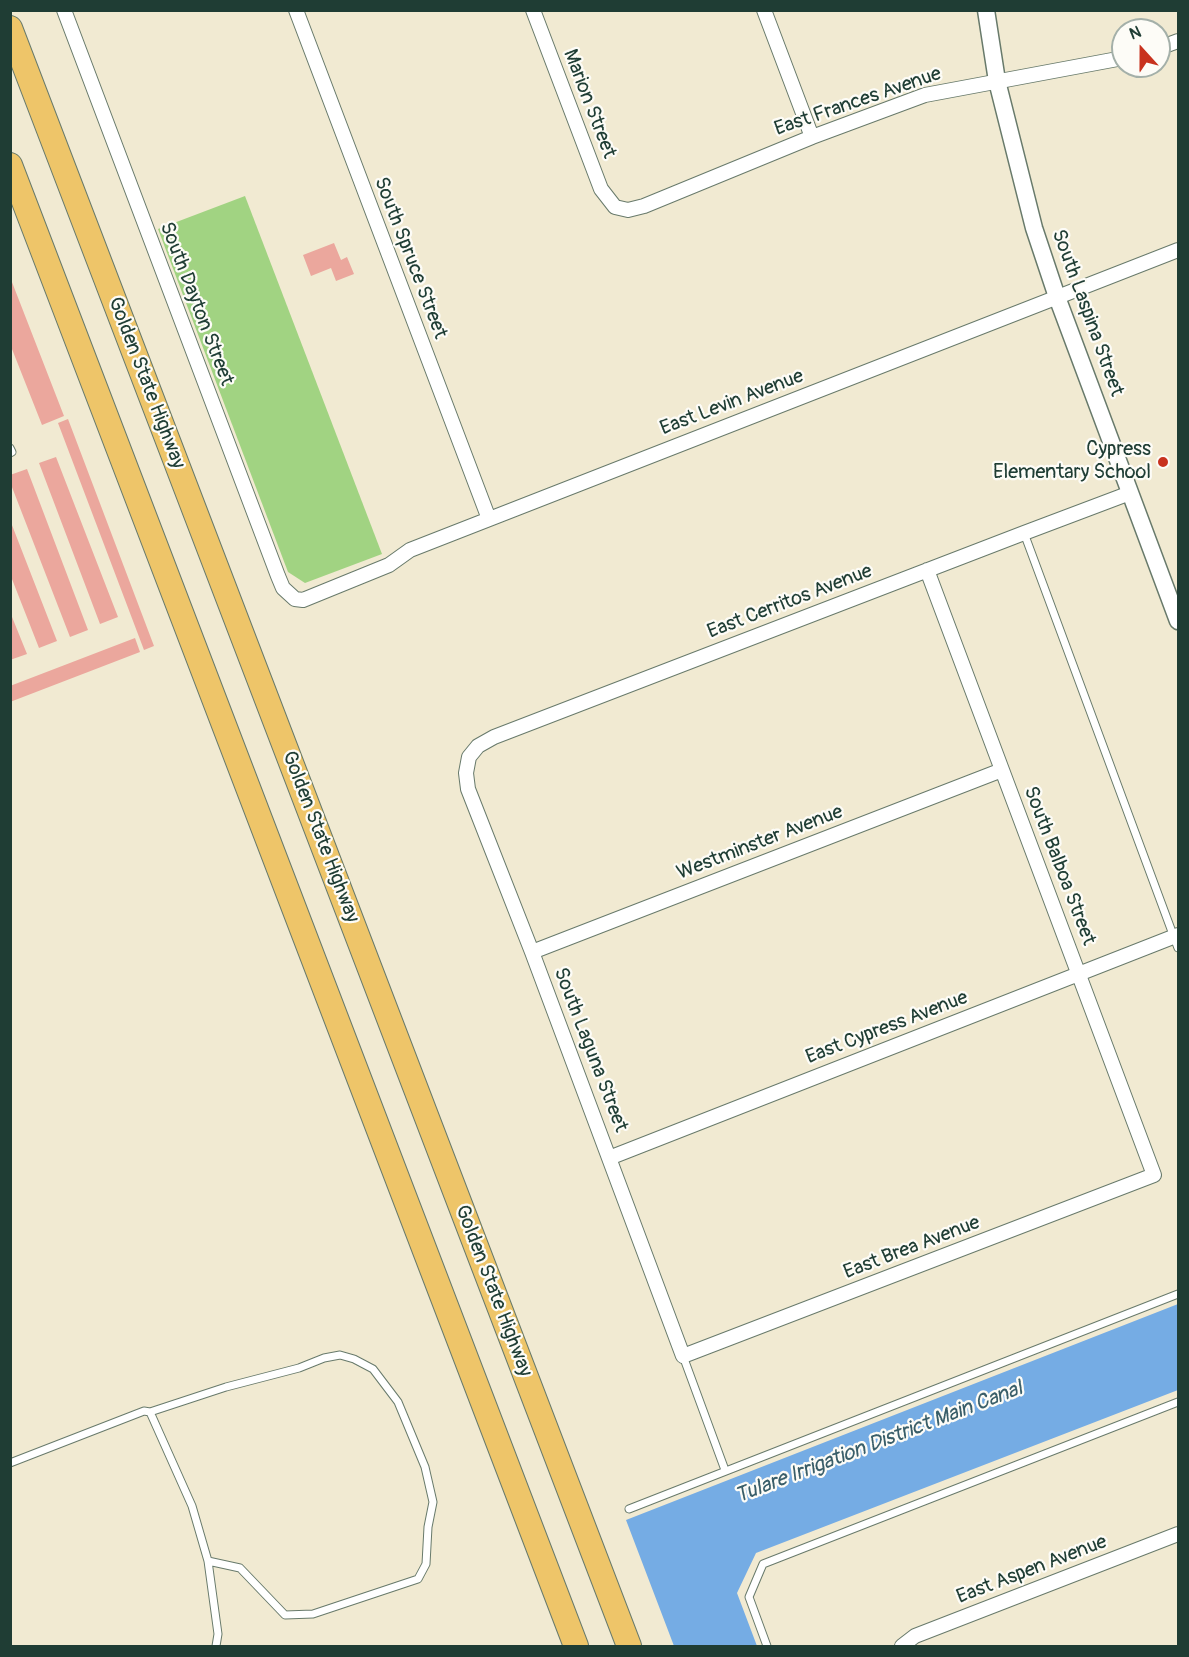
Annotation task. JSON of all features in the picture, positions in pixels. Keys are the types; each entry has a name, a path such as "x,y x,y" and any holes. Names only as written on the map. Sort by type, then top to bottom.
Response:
{"highway":[{"name":"Golden State Highway","path":"10,28 629,1647"},
{"path":"10,165 576,1647"}],"street":[{"name":"South Dayton Street","path":"64,10 278,576 288,595 303,600"},
{"name":"South Spruce Street","path":"296,10 489,519"},
{"name":"Marion Street","path":"533,10 601,189 615,207"},
{"path":"764,10 812,137"},
{"name":"South Laspina Street","path":"986,10 997,81 1024,195 1057,297 1179,621"},
{"name":"East Frances Avenue","path":"615,207 628,210 644,206 812,137 925,95 1111,60"},
{"name":"East Levin Avenue","path":"303,600 389,566 410,550 1179,250"},
{"name":"East Cerritos Avenue","path":"469,757 478,746 494,737 1130,493"},
{"name":"South Balboa Street","path":"927,570 1154,1175"},
{"name":"South Laguna Street","path":"469,757 466,773 468,789 532,952 683,1356"},
{"name":"Westminster Avenue","path":"532,952 1002,770"},
{"name":"East Cypress Avenue","path":"609,1158 1079,974 1177,940"},
{"name":"East Brea Avenue","path":"683,1356 1154,1175"},
{"name":"East Aspen Avenue","path":"902,1647 915,1636 1179,1534"}],"lane":[{"path":"10,448 12,452 10,453"},
{"path":"1024,533 1177,940"},
{"path":"629,1509 1179,1294"},
{"path":"10,1463 144,1411 150,1412 226,1387 299,1368 324,1358 340,1355 373,1369 398,1402 425,1467 433,1502 428,1527 426,1564 418,1579 313,1614 285,1615 240,1569 208,1561"},
{"path":"683,1356 725,1470"},
{"path":"768,1647 748,1597 763,1564 1179,1402"},
{"path":"150,1412 192,1506 208,1561 218,1634 216,1647"}],"green space":[{"path":"245,196 382,554 305,583 288,572 158,229"}],"water":[{"name":"Tulare Irrigation District Main Canal","path":"1178,1304 1178,1390 756,1553 737,1593 757,1646 674,1646 626,1520"}],"building":[{"path":"334,243 341,260 347,257 354,274 336,281 331,268 311,276 303,255"},
{"path":"10,277 64,416 42,425 10,344"},
{"path":"68,419 154,646 144,650 58,423"},
{"path":"56,457 118,617 100,624 39,463"},
{"path":"27,469 88,630 70,637 10,482 10,475"},
{"path":"10,520 57,641 39,648 10,574"},
{"path":"10,612 27,654 10,660"},
{"path":"135,638 140,652 10,702 10,686"}],"place":[{"name":"Cypress Elementary School","path":"1163,462"}]}
